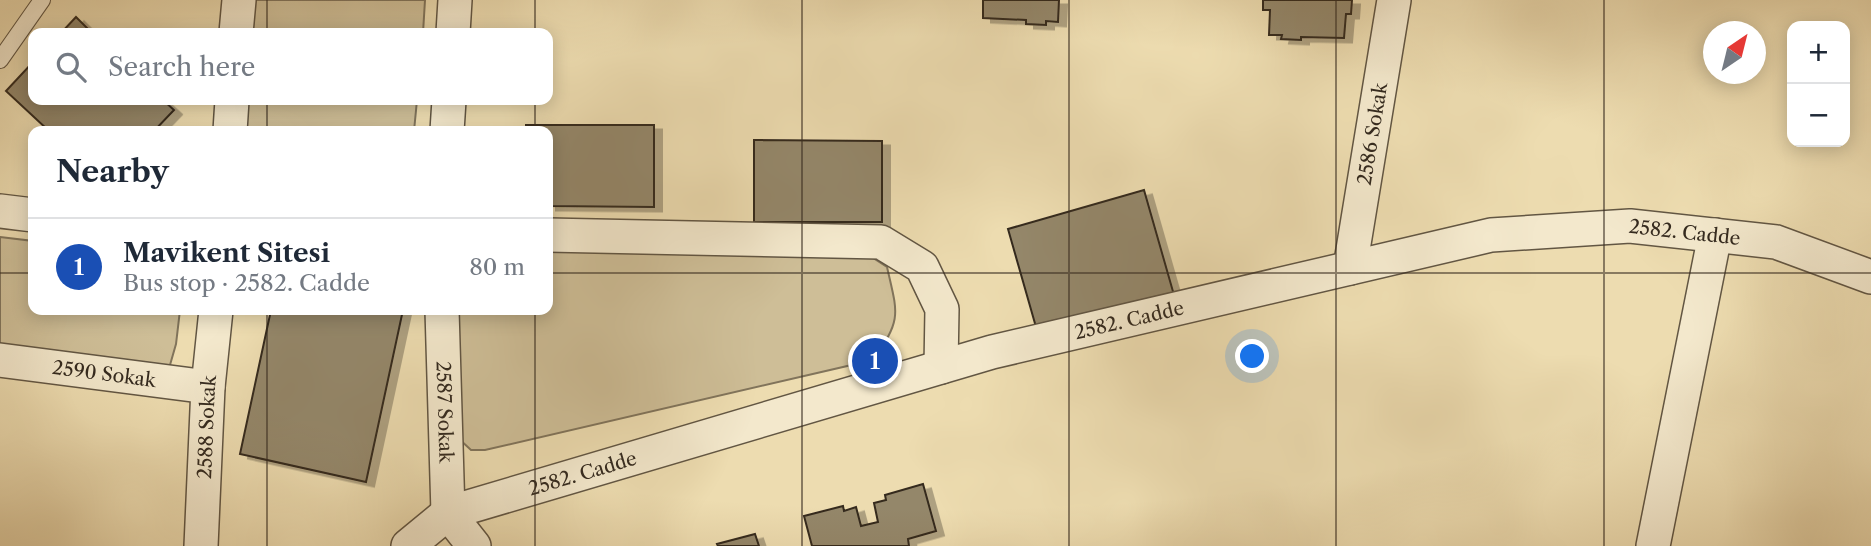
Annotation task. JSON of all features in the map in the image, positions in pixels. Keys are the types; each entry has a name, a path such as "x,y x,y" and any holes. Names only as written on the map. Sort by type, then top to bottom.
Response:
{"street":[{"path":"236,28 239,0"},
{"path":"453,28 455,0"},
{"name":"2586 Sokak","path":"1350,268 1394,0"},
{"path":"230,126 232,105"},
{"path":"447,126 449,105"},
{"path":"0,211 28,214"},
{"name":"2582. Cadde","path":"408,546 449,513 941,367 1005,349 1491,235 1630,226 1715,235 1776,242 1871,277"},
{"path":"553,235 881,242 922,267 942,309 941,367"},
{"path":"1653,546 1715,235"},
{"name":"2588 Sokak","path":"201,546 208,387 215,315"},
{"name":"2587 Sokak","path":"442,315 449,513"},
{"name":"2590 Sokak","path":"0,360 208,387"},
{"path":"449,513 474,546"}],"lane":[{"path":"0,60 42,0"}],"shaded area":[{"path":"246,0 425,0 423,28 243,28"},
{"path":"238,105 417,105 414,126 235,126"},
{"path":"0,237 28,240 28,315 179,315 176,344 168,372 0,347"},
{"path":"553,251 870,256 887,267 894,296 895,316 889,335 873,360 485,450 471,450 457,437 450,315 553,315"}],"building":[{"path":"983,0 1059,0 1058,22 1046,21 1046,25 1026,24 1026,20 983,18"},
{"path":"1263,0 1352,0 1351,14 1346,14 1344,38 1301,37 1301,40 1269,35 1270,10 1263,10"},
{"path":"76,17 87,28 66,28"},
{"path":"28,67 28,105 168,105 174,110 159,126 44,126 6,91"},
{"path":"654,125 654,207 553,206 553,126 526,126"},
{"path":"754,140 882,141 882,222 754,222"},
{"path":"1144,190 1174,295 1038,334 1008,229"},
{"path":"270,315 402,315 366,482 240,454"},
{"path":"923,484 936,531 908,539 909,546 812,546 804,516 843,506 844,511 856,507 861,526 878,522 874,503 886,500 885,495"},
{"path":"755,534 759,546 717,544"}],"place":[{"name":"Mavikent Sitesi","path":"875,361"}]}
